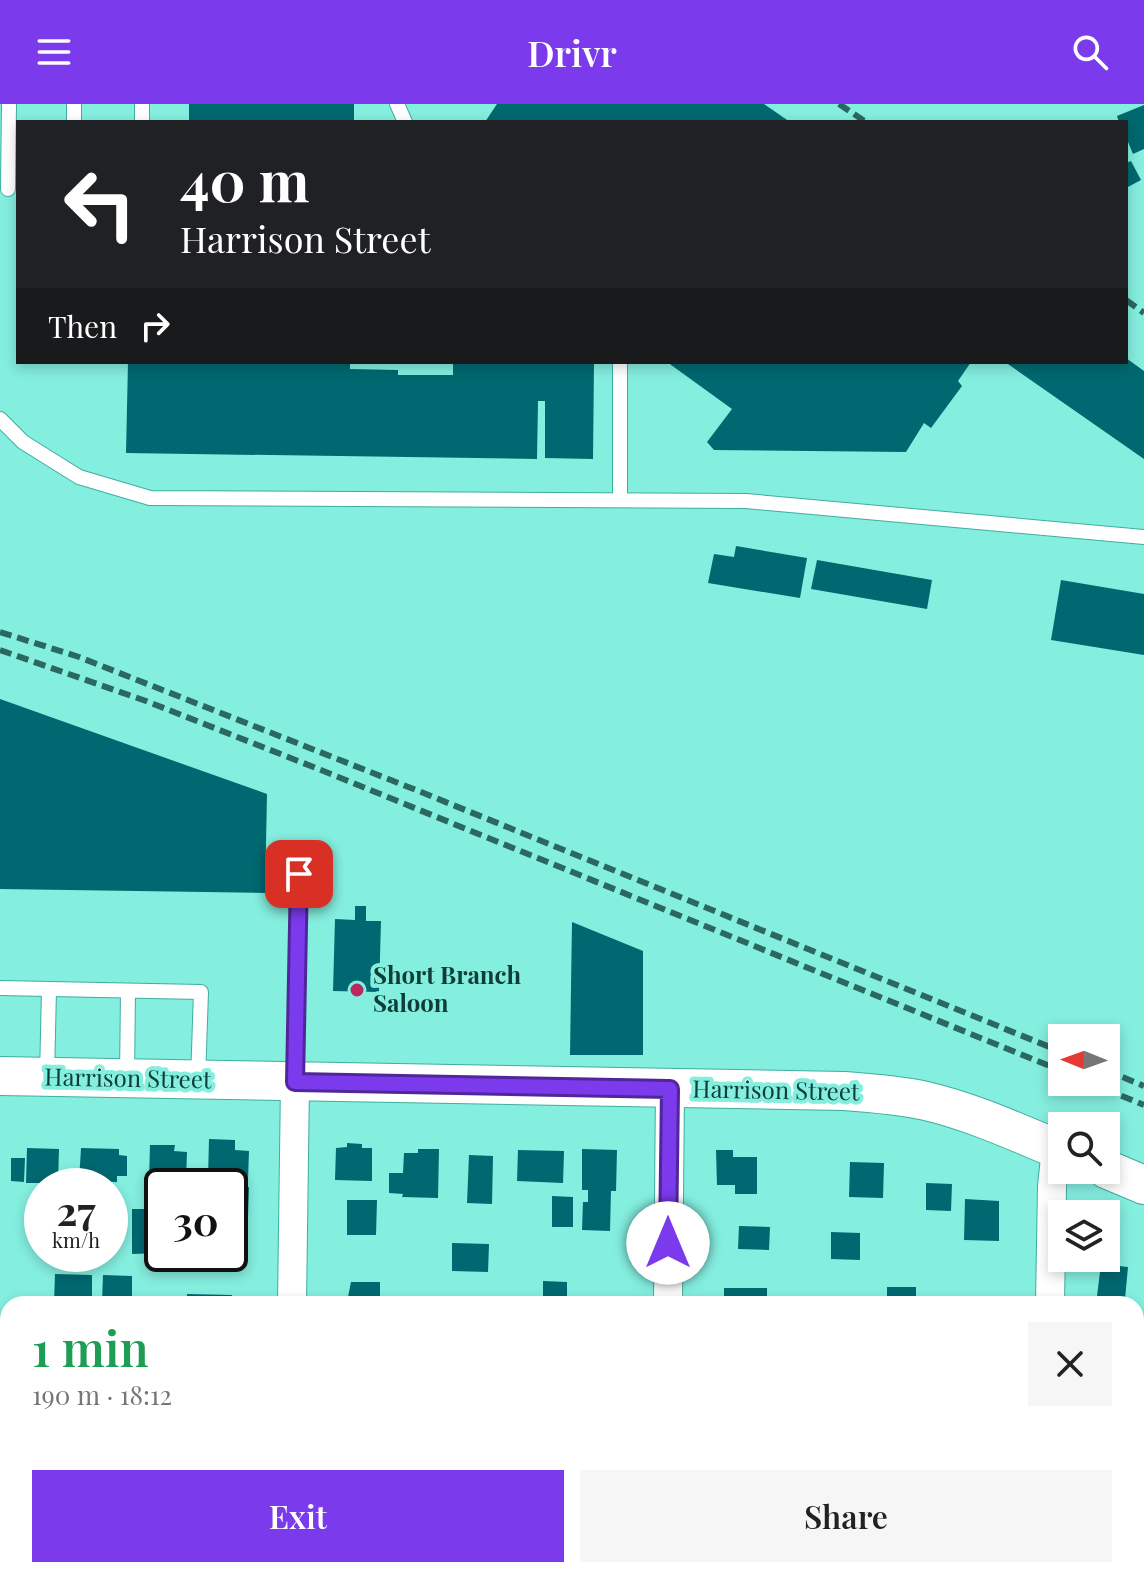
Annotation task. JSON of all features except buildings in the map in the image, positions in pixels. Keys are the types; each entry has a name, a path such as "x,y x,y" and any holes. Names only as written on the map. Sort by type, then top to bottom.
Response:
{"main road":[{"name":"Harrison Street","path":"0,1076 844,1091 925,1101 964,1112 1048,1146"},
{"path":"1120,1175 1144,1185"}],"street":[{"path":"292,1296 295,1082"},
{"path":"668,1296 670,1089"},
{"path":"1050,1296 1052,1184"}],"lane":[{"path":"9,104 9,190"},
{"path":"620,364 620,500"},
{"path":"0,419 23,442 79,477 150,498 746,501 1144,537"},
{"path":"295,1082 299,874"},
{"path":"0,988 201,992 198,1080"},
{"path":"47,1077 49,989"},
{"path":"127,1079 128,991"}],"railway":[{"path":"839,104 863,120"},
{"path":"1128,301 1144,313"},
{"path":"0,632 79,657 416,790 1048,1046"},
{"path":"0,650 146,701 321,770 1048,1065"},
{"path":"1120,1076 1144,1086"},
{"path":"1120,1095 1144,1105"}],"place":[{"name":"Short Branch Saloon","path":"357,990"}],"route":[{"path":"299,874 295,1082 670,1089 668,1243"}]}
